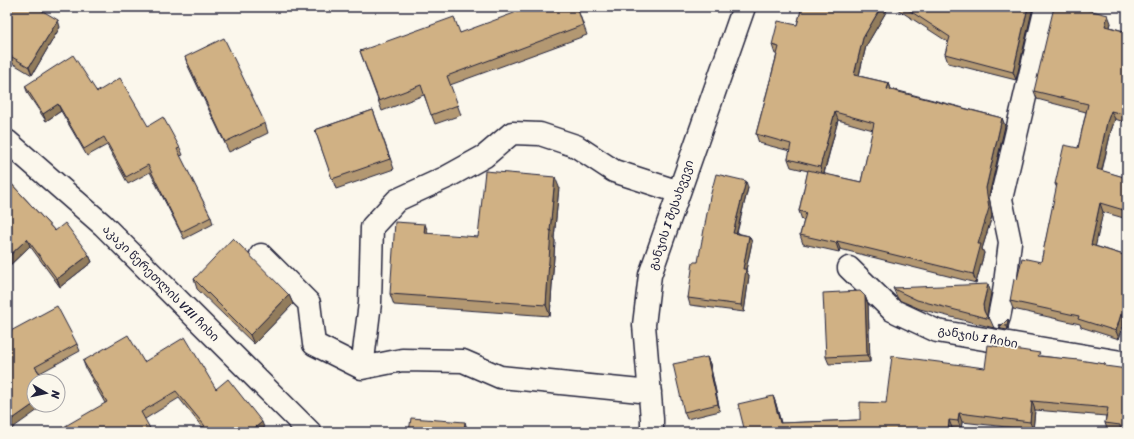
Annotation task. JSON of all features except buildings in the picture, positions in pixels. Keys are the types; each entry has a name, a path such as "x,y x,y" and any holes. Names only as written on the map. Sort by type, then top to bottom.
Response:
{"street":[{"name":"განჯის I შესახვევი","path":"652,432 644,325 650,274 744,7"},
{"path":"998,317 1004,292 1010,242 1001,199 1046,7"},
{"path":"362,368 370,303 372,227 397,200 447,177 485,156 512,133 540,134 576,146 614,170 679,192"},
{"name":"აკაკი წერეთლის VIII ჩიხი","path":"7,141 103,225 310,432"},
{"path":"261,256 309,303 314,344 362,368 402,360 464,361 500,377 650,392"},
{"name":"განჯის I ჩიხი","path":"849,268 892,310 937,331 1127,363"}]}
